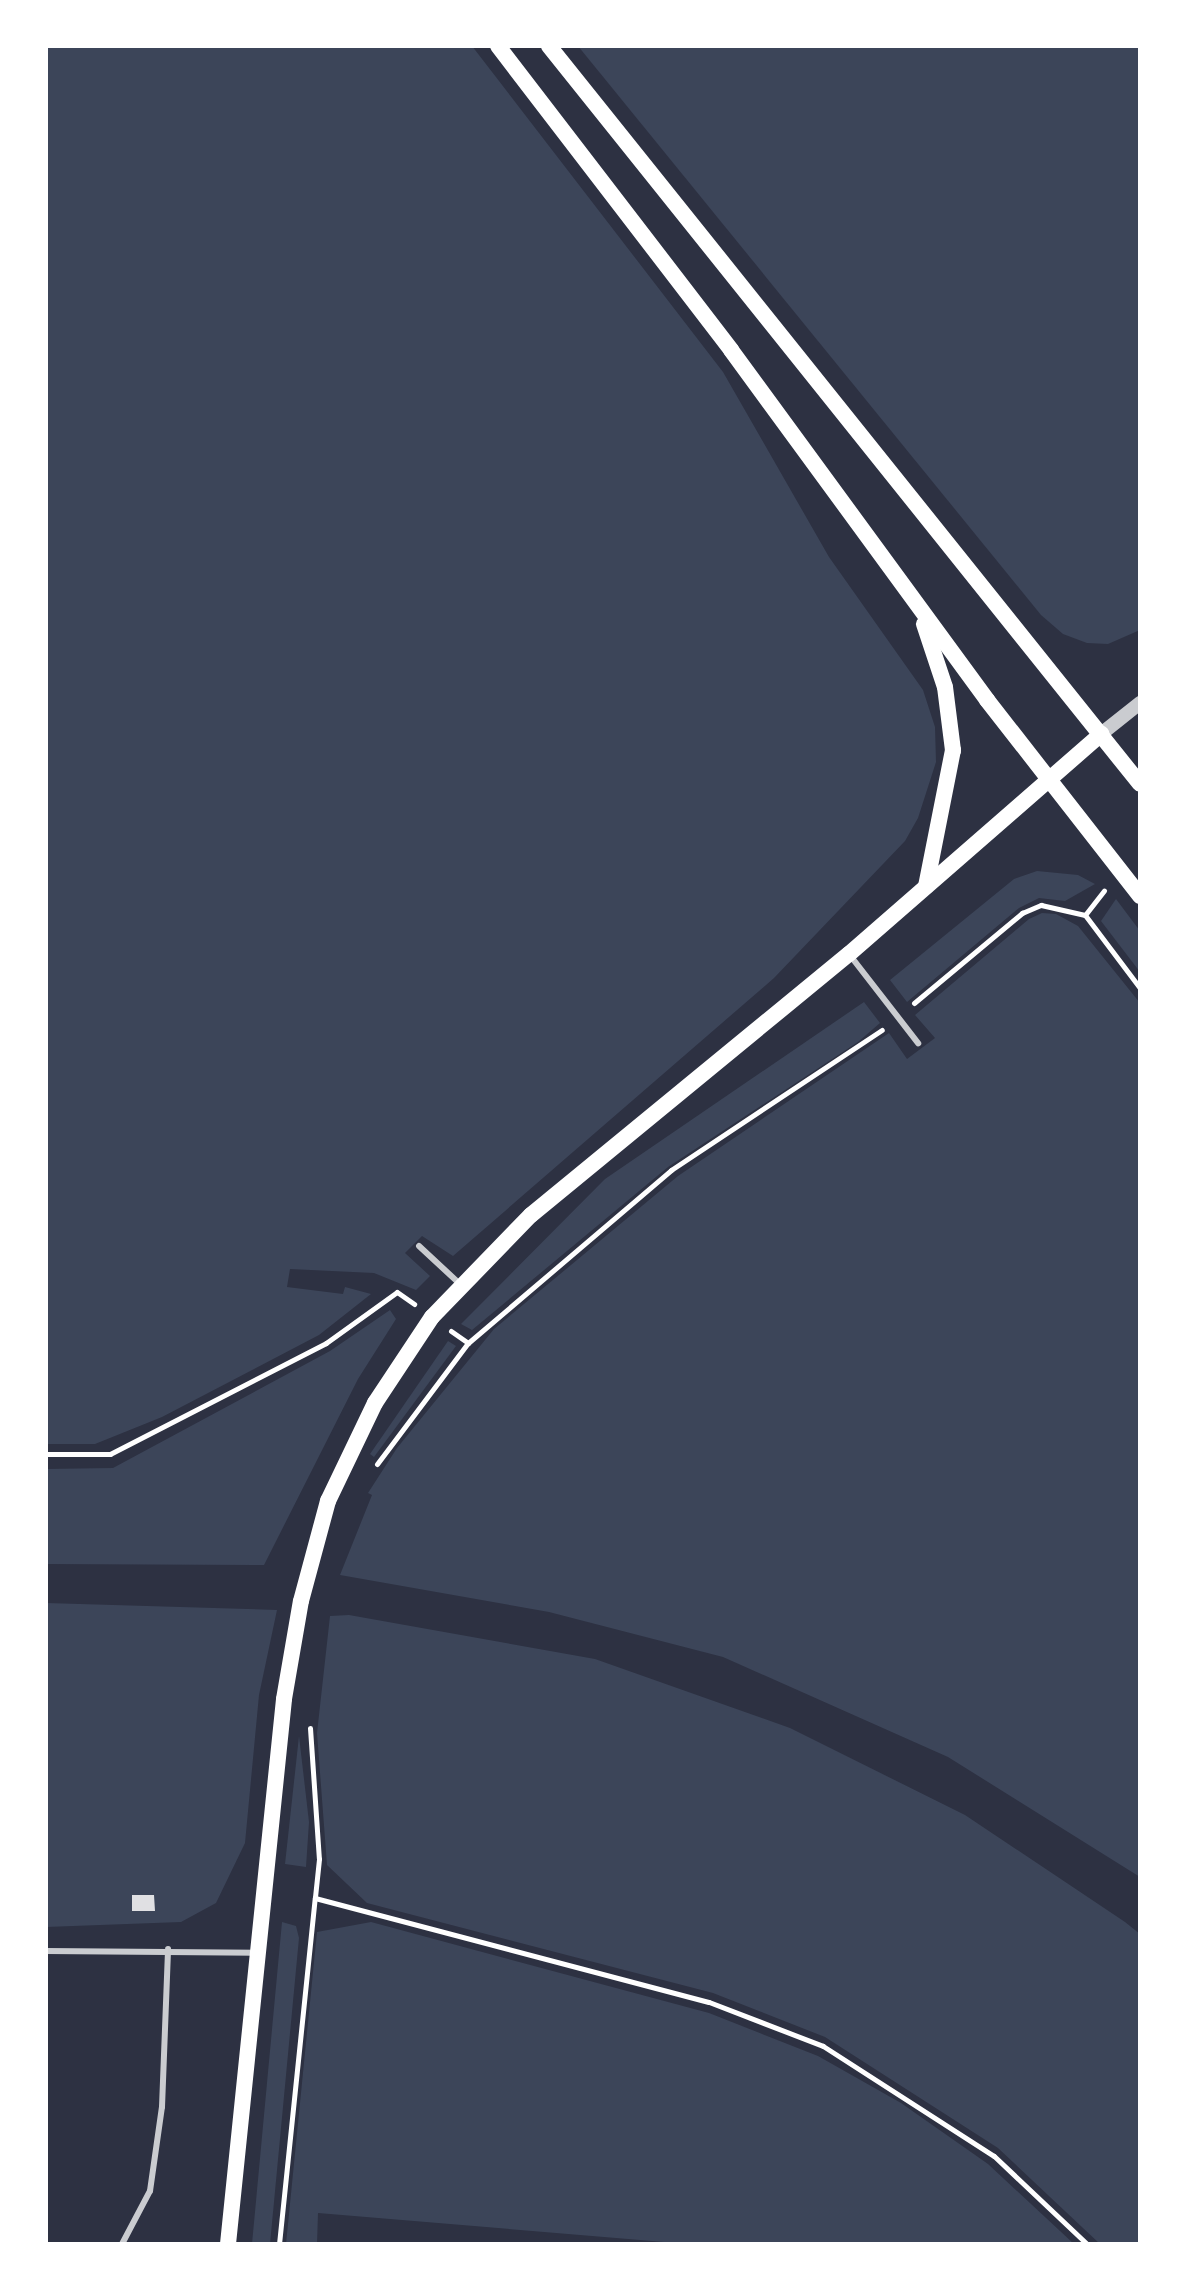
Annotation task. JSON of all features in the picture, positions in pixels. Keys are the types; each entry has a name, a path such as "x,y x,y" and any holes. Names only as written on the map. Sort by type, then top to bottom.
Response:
{"main road":[{"path":"498,46 731,350 920,611 1140,896"},
{"path":"549,46 1140,784"},
{"path":"920,611 945,687 953,750 926,886"},
{"path":"228,2244 284,1699 301,1601 328,1501 375,1403 432,1317 580,1172 849,954 1101,734"}],"street":[{"path":"1101,734 1140,703"}],"lane":[{"path":"849,954 918,1043"},
{"path":"419,1246 462,1286"},
{"path":"122,2244 150,2191 162,2107 168,1949"},
{"path":"46,1951 168,1949 257,1953"}],"path":[{"path":"374,1468 468,1343 671,1170 864,1046 1022,913 1041,905 1085,915 1140,988"},
{"path":"46,1454 110,1454 326,1343 397,1292 468,1343"},
{"path":"279,2244 319,1859 311,1715"},
{"path":"315,1898 709,2002 823,2046 994,2156 1087,2244"}],"shaded area":[{"path":"46,46 472,46 723,372 829,557 923,690 935,727 936,762 918,818 905,841 774,978 453,1256 422,1236 405,1253 430,1276 416,1290 374,1273 290,1269 287,1287 343,1294 345,1287 371,1294 319,1335 162,1417 95,1444 46,1444"},
{"path":"578,46 1140,46 1140,630 1108,644 1087,643 1063,634 1041,615"},
{"path":"1037,871 1078,875 1095,884 1065,901 1039,898 1019,908 907,1002 890,980 1014,879"},
{"path":"1116,899 1140,931 1140,972 1101,921"},
{"path":"1042,913 1056,914 1078,926 1140,1003 1140,1877 948,1757 723,1657 549,1612 340,1575 372,1495 368,1493 397,1448 494,1329 678,1176 889,1033 907,1059 935,1038 915,1015 1029,919"},
{"path":"864,1002 880,1023 858,1042 668,1167 472,1330 461,1324 605,1179"},
{"path":"390,1310 396,1319 358,1379 264,1565 46,1564 46,1469 113,1468 330,1351"},
{"path":"448,1341 456,1346 374,1457 370,1454"},
{"path":"46,1603 277,1610 259,1695 245,1843 216,1903 181,1922 46,1927"},
{"path":"349,1615 595,1659 790,1728 965,1815 1125,1922 1140,1934 1140,2244 1100,2244 998,2148 825,2037 713,1993 367,1903 327,1865 317,1733 330,1616"},
{"path":"299,1736 309,1822 306,1867 285,1864"},
{"path":"282,1922 296,1926 299,1938 270,2244 252,2244"},
{"path":"371,1922 709,2013 818,2056 901,2103 988,2164 1074,2244 688,2244 318,2213 317,2244 286,2244 317,1932"}],"building":[{"path":"132,1895 154,1895 155,1911 132,1911"}]}
